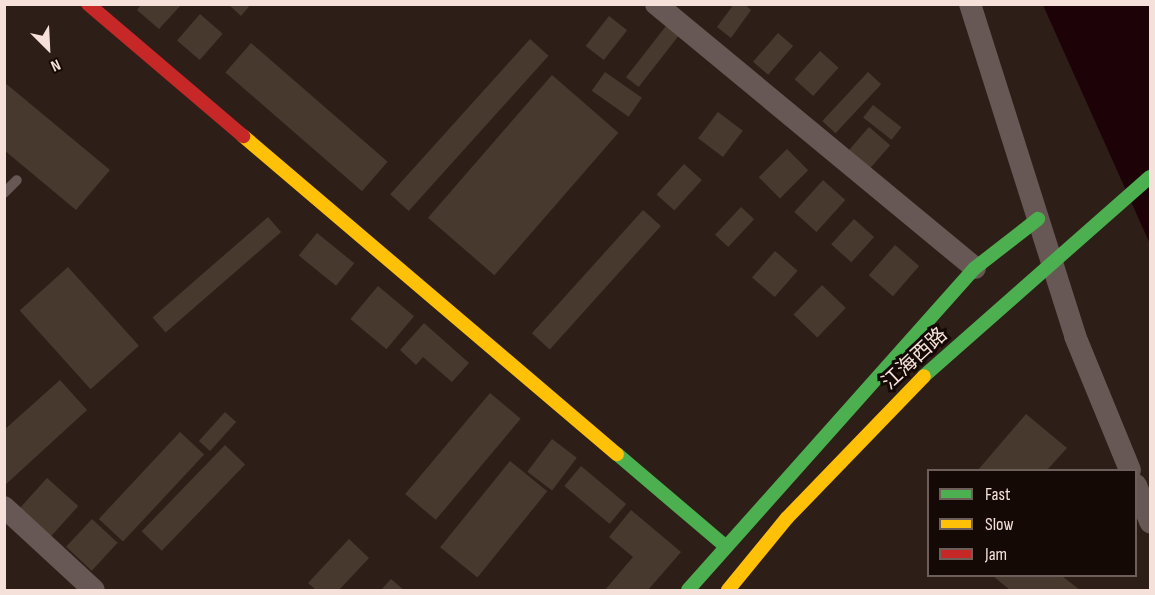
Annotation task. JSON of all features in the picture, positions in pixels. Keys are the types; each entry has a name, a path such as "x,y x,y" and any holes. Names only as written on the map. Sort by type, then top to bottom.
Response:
{"street":[{"path":"88,4 725,546"},
{"path":"656,4 975,268"},
{"path":"970,4 1075,336 1129,469"},
{"name":"江海西路","path":"728,591 788,518 909,389 1150,177"},
{"path":"688,591 725,546 975,268 1038,219"},
{"path":"1137,488 1150,522"},
{"path":"4,507 94,591"}],"lane":[{"path":"4,194 17,180"}],"shaded area":[{"path":"1043,5 1150,5 1150,244 1051,23"}],"building":[{"path":"228,4 251,4 241,16"},
{"path":"734,4 744,4 751,10 731,38 717,27"},
{"path":"141,5 181,5 159,29 137,10"},
{"path":"200,14 223,34 200,60 177,40"},
{"path":"609,16 627,30 604,60 586,46"},
{"path":"666,26 679,36 639,87 626,77"},
{"path":"778,33 793,46 768,75 753,62"},
{"path":"530,39 549,56 409,211 390,194"},
{"path":"251,43 388,162 362,191 225,72"},
{"path":"820,51 839,68 813,96 795,79"},
{"path":"605,72 642,98 629,117 592,91"},
{"path":"868,72 881,84 835,133 822,121"},
{"path":"552,75 618,133 494,275 428,218"},
{"path":"4,82 110,170 76,210 4,150"},
{"path":"873,105 901,127 892,140 863,118"},
{"path":"718,112 743,131 723,157 698,138"},
{"path":"869,127 890,145 865,174 844,156"},
{"path":"787,149 808,170 780,198 759,177"},
{"path":"684,164 702,180 674,211 657,194"},
{"path":"823,180 845,200 817,232 794,212"},
{"path":"741,207 754,219 728,247 715,235"},
{"path":"643,210 661,226 550,349 532,333"},
{"path":"268,217 281,232 166,332 153,317"},
{"path":"854,219 874,237 851,262 831,244"},
{"path":"317,233 354,263 336,286 299,256"},
{"path":"895,245 919,266 893,296 869,275"},
{"path":"775,251 798,271 775,297 752,277"},
{"path":"68,267 139,346 91,389 20,310"},
{"path":"822,285 846,308 817,337 794,314"},
{"path":"378,286 414,316 386,349 350,319"},
{"path":"424,323 469,363 452,382 423,357 416,365 400,350"},
{"path":"60,380 87,410 4,486 4,430"},
{"path":"490,393 521,419 436,520 405,494"},
{"path":"225,412 236,422 210,451 199,441"},
{"path":"1026,414 1067,448 1048,469 979,469"},
{"path":"180,432 204,455 123,542 99,519"},
{"path":"552,439 577,458 552,490 527,472"},
{"path":"225,445 245,464 162,551 142,531"},
{"path":"510,461 547,491 477,577 440,547"},
{"path":"581,466 626,504 609,524 564,486"},
{"path":"47,478 78,506 49,539 18,511"},
{"path":"631,510 681,552 648,590 605,590 633,557 609,537"},
{"path":"92,519 118,543 92,571 66,547"},
{"path":"349,539 369,558 339,590 316,590 308,583"},
{"path":"994,577 1063,577 1080,590 1010,590"},
{"path":"391,579 404,590 381,590"}],"traffic: fast":[{"path":"924,376 1150,177"},
{"path":"688,590 975,268 1038,219"},
{"path":"617,454 725,546"}],"traffic: slow":[{"path":"243,136 617,454"},
{"path":"728,590 787,518 924,376"}],"traffic: jam":[{"path":"88,4 243,136"}]}
